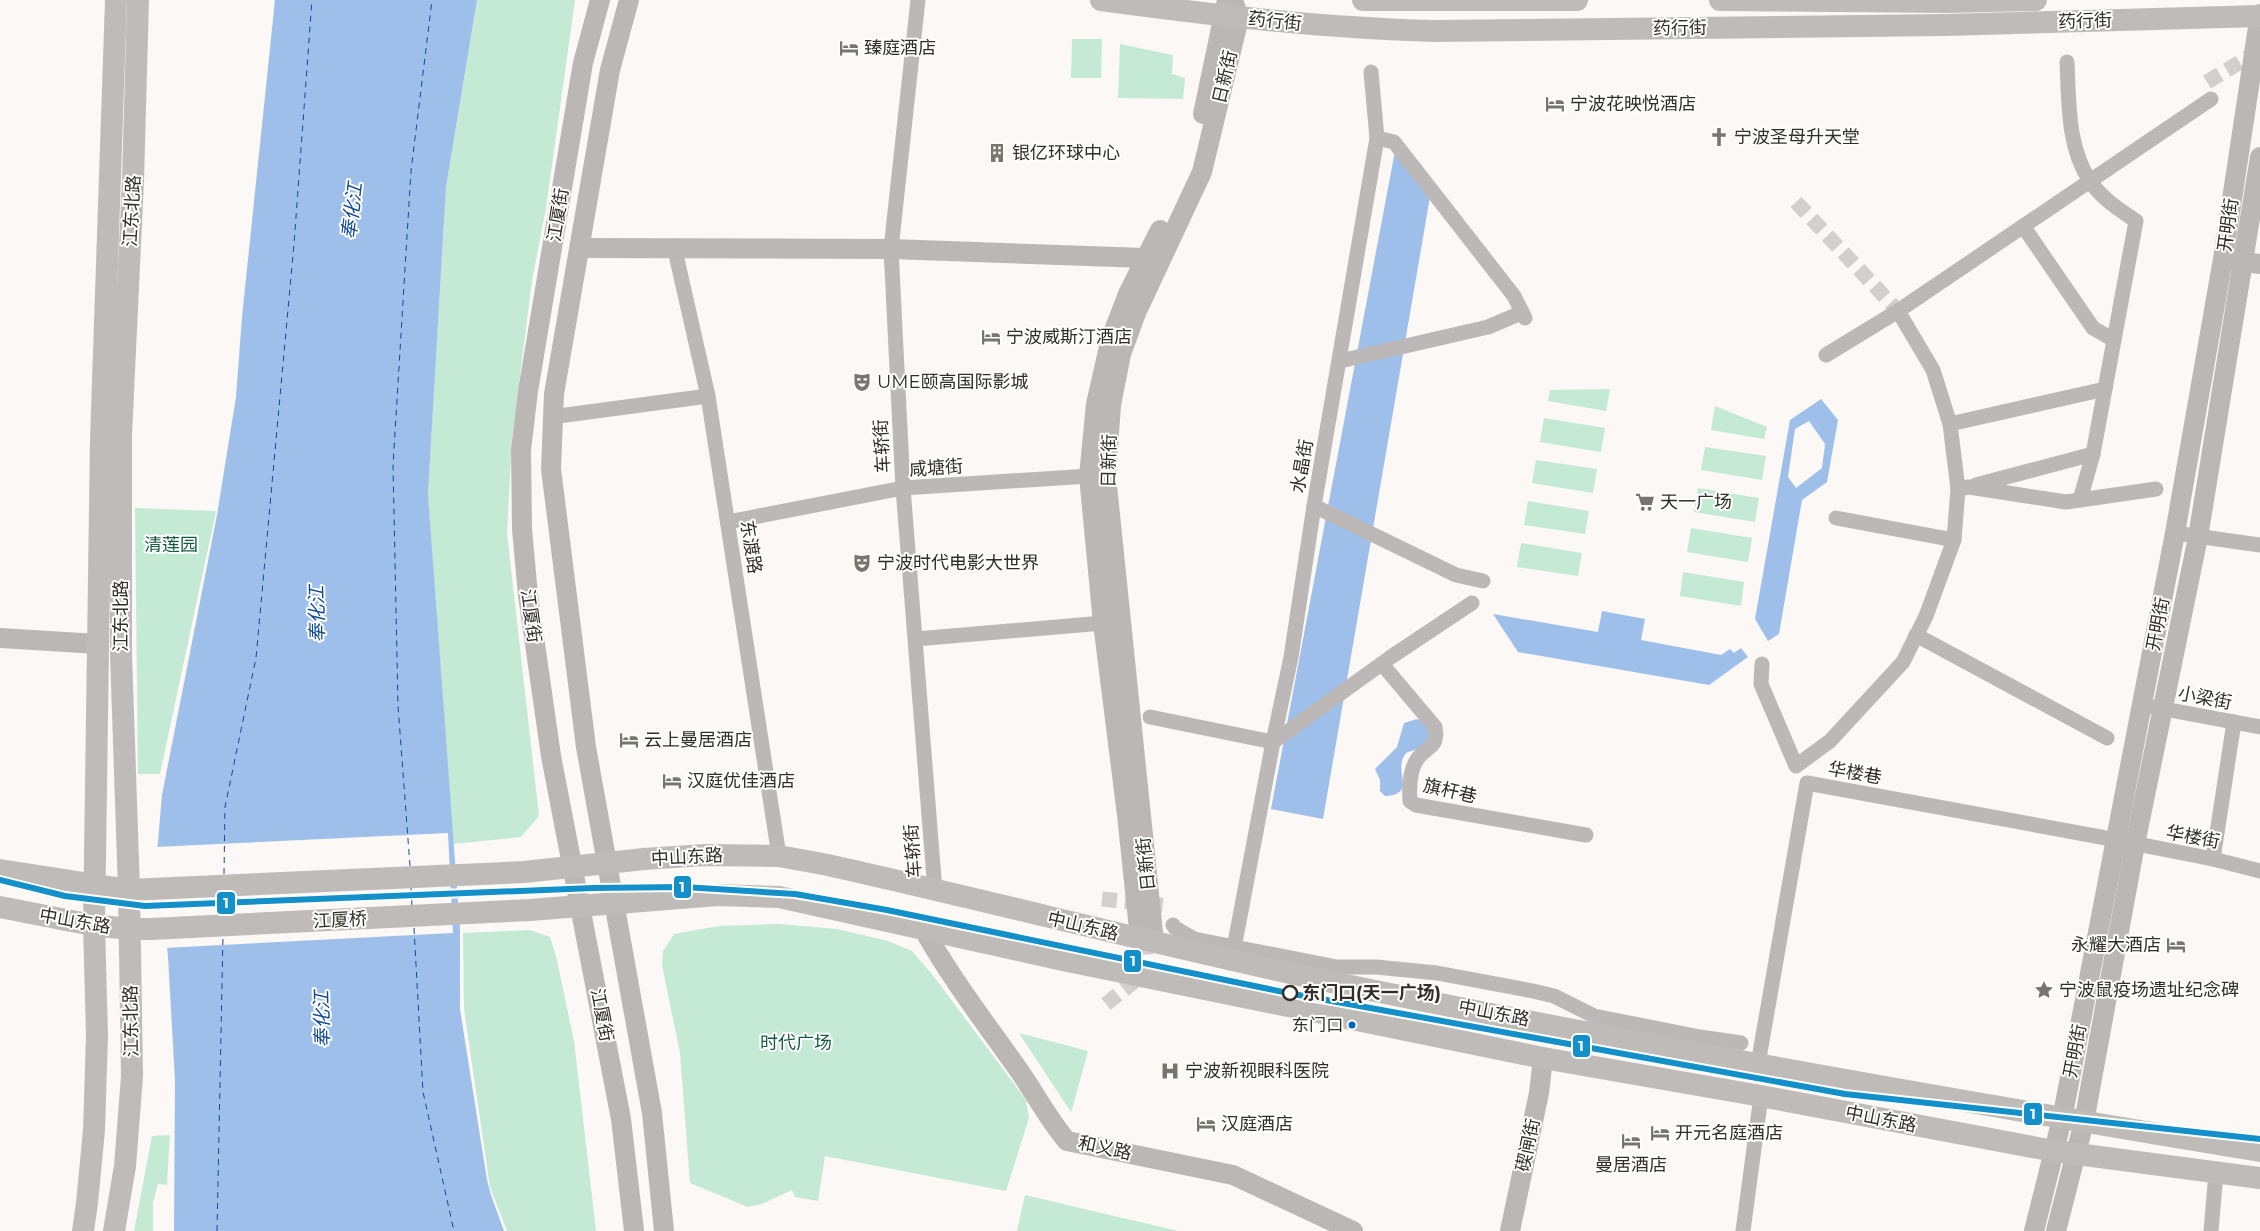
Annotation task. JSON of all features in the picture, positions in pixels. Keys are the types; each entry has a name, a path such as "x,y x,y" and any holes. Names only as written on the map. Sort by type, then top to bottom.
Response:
{"main road":[{"name":"江东北路","path":"82,1231 88,1202 94,1130 97,1035 94,925 101,430 116,0"},
{"name":"江东北路","path":"114,1231 125,1166 130,1116 132,1076 129,930 139,889 121,654 121,445 134,181 138,0"},
{"name":"药行街","path":"1101,0 1230,8 1358,29 1435,31 1944,25 2260,15"},
{"path":"1363,0 1577,0"},
{"name":"药行街","path":"1720,0 2036,0"},
{"name":"中山东路","path":"139,889 524,872 705,855 779,856 855,871 1147,941 1337,983 1758,1064 2260,1151"},
{"path":"0,870 96,885 139,889"},
{"name":"中山东路","path":"530,910 718,895 779,897 828,906 924,930 1543,1058 2065,1152 2260,1178"},
{"name":"中山东路","path":"0,907 94,925 129,930 151,929"},
{"name":"江厦桥","path":"151,929 530,910"}],"street":[{"name":"江厦街","path":"600,0 583,63 528,392 521,450 522,529 528,595 551,756 622,1119 634,1231"},
{"name":"江厦街","path":"629,0 610,70 551,416 551,469 586,747 652,1113 664,1231"},
{"name":"车轿街","path":"918,3 891,249 903,488 935,891"},
{"name":"日新街","path":"1147,941 1127,815 1103,623 1089,476 1096,404 1108,350 1120,312 1145,258 1180,193 1189,169 1230,8"},
{"name":"日新街","path":"1147,941 1106,476 1111,405 1121,354 1136,312 1202,172 1230,8"},
{"name":"开明街","path":"2034,1231 2065,1152 2073,1120 2126,842 2142,705 2175,533 2223,259 2260,15"},
{"path":"2066,62 2071,127 2079,156 2090,182 2115,207 2136,222 2093,454 2080,500"},
{"name":"水晶街","path":"1234,948 1347,359 1377,138 1371,72"},
{"path":"1826,355 1898,311 2211,99"},
{"path":"1347,359 1488,327 1523,316 1514,296 1394,142 1377,138"},
{"name":"开明街","path":"2126,842 2163,709 2198,537 2251,263 2260,157"},
{"path":"2023,226 2093,328 2114,340"},
{"path":"580,248 674,246 891,249 1145,258"},
{"name":"东渡路","path":"674,246 708,396 779,856"},
{"path":"2223,259 2251,263"},
{"path":"1762,664 1761,684 1796,766 1830,741 1903,662 1936,590 1954,540 1963,488 1950,424 1933,370 1898,311"},
{"path":"1950,424 2105,389"},
{"path":"551,416 708,396"},
{"path":"1963,488 2093,454"},
{"name":"咸塘街","path":"728,522 903,488 1089,476"},
{"path":"1963,488 2066,502 2156,489"},
{"path":"1319,509 1456,574 1483,582"},
{"path":"1836,518 1954,540"},
{"path":"2175,533 2260,545"},
{"path":"1150,717 1272,742 1472,603"},
{"path":"916,639 1103,623"},
{"path":"1916,635 2107,738"},
{"path":"0,638 98,644"},
{"name":"旗杆巷","path":"1382,664 1435,727 1437,737 1432,747 1418,758 1412,771 1409,790 1410,800 1416,805 1586,835"},
{"name":"小梁街","path":"2142,705 2260,727"},
{"path":"2214,859 2234,722"},
{"name":"华楼巷","path":"1758,1064 1807,783 2126,842"},
{"name":"华楼街","path":"2126,842 2214,859 2260,871"},
{"name":"中山东路","path":"1173,925 1194,939 1234,948 1337,967 1376,967 1437,973 1554,996 1594,1016 1700,1037 1741,1042"},
{"name":"和义路","path":"924,930 943,964 1032,1090 1056,1128 1067,1141 1233,1175 1353,1231"},
{"name":"碶闸街","path":"1510,1231 1539,1093 1543,1058"},
{"path":"1744,1231 1761,1096"},
{"name":"开明街","path":"2056,1231 2065,1152"},
{"path":"2210,1231 2216,1173"}],"green space":[{"path":"477,0 575,0 546,208 532,281 512,438 507,533 539,816 521,837 453,844 428,494 446,187"},
{"path":"1072,39 1102,39 1101,78 1071,78"},
{"path":"1120,44 1173,55 1172,74 1185,78 1183,99 1118,98"},
{"path":"1610,389 1606,411 1548,401 1550,390"},
{"path":"1715,406 1767,427 1764,439 1711,430"},
{"path":"1544,418 1605,428 1601,452 1540,442"},
{"path":"1705,447 1766,456 1762,480 1701,470"},
{"path":"1536,460 1597,469 1593,493 1532,483"},
{"path":"1698,488 1759,498 1755,522 1694,512"},
{"path":"1528,501 1589,511 1585,534 1524,525"},
{"name":"清莲园","path":"135,508 216,511 160,774 138,774"},
{"path":"1691,528 1752,538 1748,562 1687,552"},
{"path":"1521,543 1582,553 1578,576 1517,567"},
{"path":"1683,572 1744,582 1741,606 1680,596"},
{"name":"时代广场","path":"779,924 837,929 888,941 912,951 935,978 1026,1100 1029,1118 1006,1191 825,1156 818,1201 795,1197 792,1190 762,1204 748,1207 690,1183 680,1053 662,965 663,951 674,934 719,926"},
{"path":"530,930 550,937 556,956 574,1041 596,1231 507,1231 490,1187 464,1009 463,933"},
{"path":"1019,1033 1088,1051 1071,1113 1071,1112"},
{"path":"170,1135 167,1185 158,1184 153,1203 153,1231 134,1231 152,1136"},
{"path":"1025,1195 1178,1231 1017,1231"}],"water":[{"name":"奉化江","path":"275,0 477,0 446,187 428,494 460,929 460,1009 487,1180 504,1231 174,1231 175,1081 168,956 157,853 162,795 217,515 236,397 242,317"},
{"path":"1395,151 1430,197 1323,819 1271,809"},
{"path":"1821,399 1838,420 1827,482 1802,500 1779,634 1768,641 1755,619 1790,420","holes":["1809,421 1825,444 1822,468 1796,488 1788,477 1795,429"]},
{"path":"1602,611 1645,619 1641,640 1721,655 1730,649 1734,653 1741,648 1748,657 1709,685 1518,652 1493,614 1598,632"},
{"path":"1417,719 1427,727 1429,738 1421,747 1405,754 1401,769 1402,787 1395,794 1385,796 1380,791 1380,780 1375,769 1397,747 1404,723"}],"pier":[{"path":"448,833 453,933 164,948 155,847"}],"ferry route":[{"path":"224,874 225,807 256,658 294,244 312,0"},
{"path":"410,866 398,706 393,465 411,171 432,0"},
{"path":"411,888 412,906"},
{"path":"224,898 224,914"},
{"path":"414,928 423,1092 454,1231"},
{"path":"217,1231 223,935"}],"tunnel":[{"path":"2207,82 2247,58 2260,58"},
{"path":"1796,202 1898,311"},
{"path":"1102,899 1170,906"},
{"path":"1106,1004 1147,971 1145,932"}],"transit line":[{"name":"1","path":"0,880 65,896 145,906 593,888 684,887 795,894 887,910 1293,994 1845,1094 2260,1139"}],"place":[{"name":"臻庭酒店","path":"849,48"},
{"name":"宁波花映悦酒店","path":"1555,104"},
{"name":"宁波圣母升天堂","path":"1719,137"},
{"name":"银亿环球中心","path":"997,153"},
{"name":"宁波威斯汀酒店","path":"991,337"},
{"name":"UME颐高国际影城","path":"862,382"},
{"name":"天一广场","path":"1645,502"},
{"name":"宁波时代电影大世界","path":"862,563"},
{"name":"云上曼居酒店","path":"629,740"},
{"name":"汉庭优佳酒店","path":"672,781"},
{"name":"永耀大酒店","path":"2176,945"},
{"name":"宁波鼠疫场遗址纪念碑","path":"2044,990"},
{"name":"东门口(天一广场)","path":"1290,993"},
{"name":"东门口","path":"1352,1025"},
{"name":"宁波新视眼科医院","path":"1170,1071"},
{"name":"汉庭酒店","path":"1206,1124"},
{"name":"开元名庭酒店","path":"1660,1133"},
{"name":"曼居酒店","path":"1631,1141"}]}
